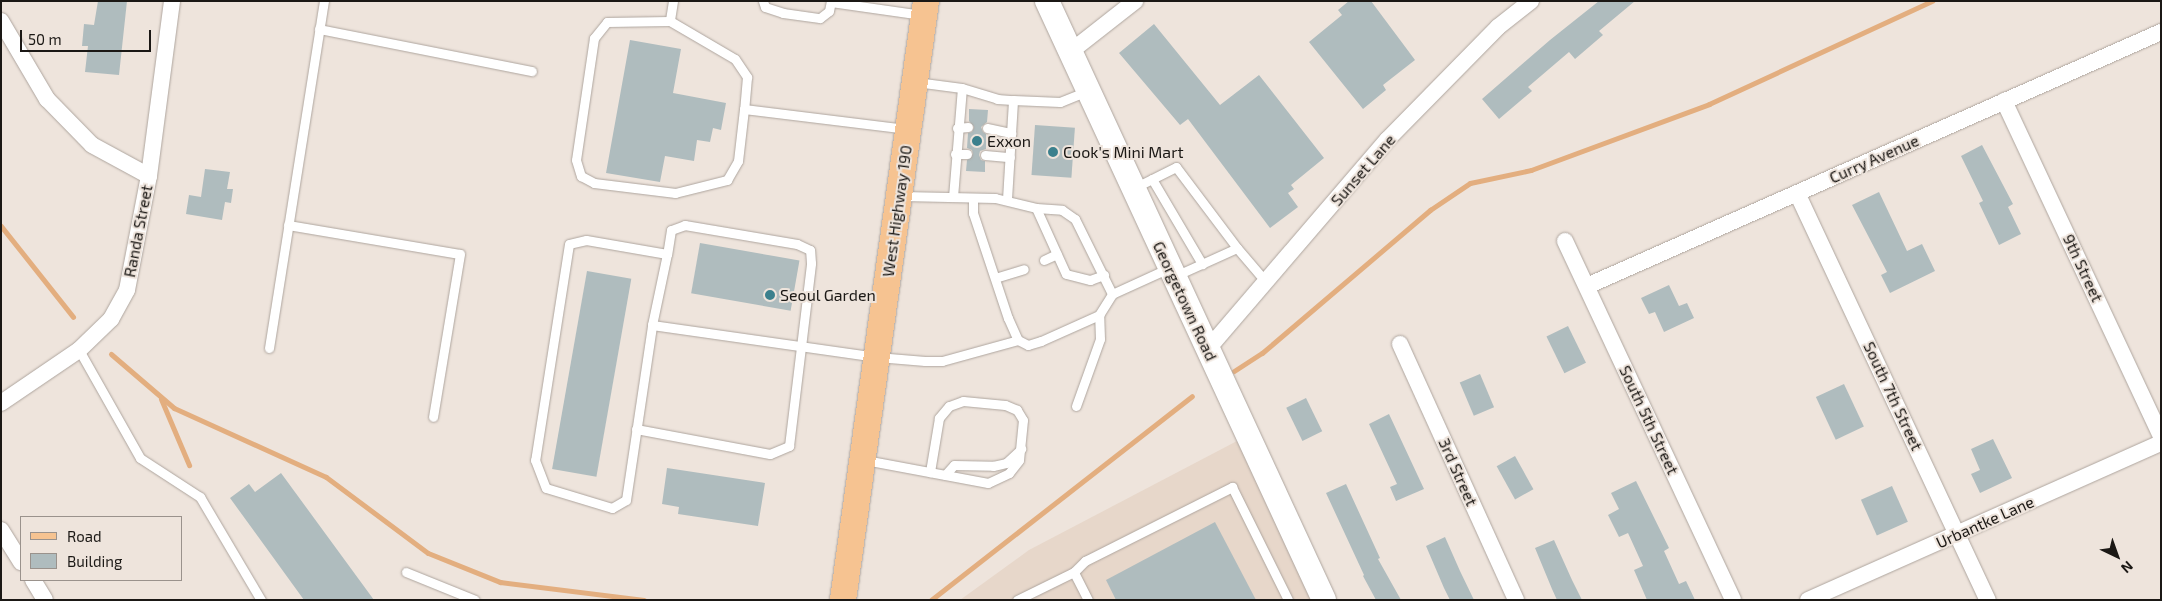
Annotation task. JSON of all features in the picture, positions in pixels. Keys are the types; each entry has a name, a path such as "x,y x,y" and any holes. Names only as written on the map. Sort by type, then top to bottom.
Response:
{"main road":[{"name":"West Highway 190","path":"843,600 925,8"}],"street":[{"name":"Randa Street","path":"1,403 79,350 111,319 127,290 149,176 172,1"},
{"name":"Georgetown Road","path":"1047,1 1088,91 1143,184 1171,272 1324,600"},
{"path":"1070,52 1135,1"},
{"name":"Sunset Lane","path":"1207,350 1387,140 1498,27 1531,1"},
{"path":"1,22 47,99 92,145 149,176"},
{"name":"Curry Avenue","path":"1587,286 2161,32"},
{"name":"9th Street","path":"2004,102 2161,436"},
{"name":"South 7th Street","path":"1797,193 1988,600"},
{"name":"South 5th Street","path":"1565,241 1733,600"},
{"name":"3rd Street","path":"1400,344 1516,600"},
{"name":"Urbantke Lane","path":"1808,600 2161,443"},
{"path":"1,530 20,560"},
{"path":"33,581 45,600"}],"lane":[{"path":"269,348 324,1"},
{"path":"670,21 673,1"},
{"path":"763,1 765,7 783,13 820,18 829,11 831,2 925,8"},
{"path":"670,21 735,59 747,77 738,162 727,180 675,193 594,183 581,176 576,160 594,38 607,22 670,21"},
{"path":"319,29 532,71"},
{"path":"916,82 962,88 997,99 1014,100 1060,102 1088,91"},
{"path":"953,197 957,128 962,88"},
{"path":"1007,199 1014,100"},
{"path":"744,109 908,130"},
{"path":"957,128 968,126"},
{"path":"987,128 1011,133"},
{"path":"955,154 967,154"},
{"path":"985,155 1010,157"},
{"path":"1202,264 1143,184 1176,167 1237,248 1266,282"},
{"path":"899,196 1007,199 1036,208 1062,210 1076,219 1112,294"},
{"path":"973,198 973,213 1008,318 1018,340 1028,345 1099,315 1112,294 1171,272 1202,264 1237,248"},
{"path":"1036,208 1066,274 1090,280 1104,275"},
{"path":"288,225 460,254 433,417"},
{"path":"636,429 770,454 789,446 811,263 810,250 797,244 684,225 671,230 667,254 652,325 636,429 626,500 612,508 546,488 535,460 569,244 586,240 667,254"},
{"path":"1044,260 1057,254"},
{"path":"995,278 1024,269"},
{"path":"1076,406 1100,339 1099,315"},
{"path":"652,325 876,357 942,361 1018,340"},
{"path":"79,350 140,458 200,497 261,600"},
{"path":"862,460 988,483 1009,473 1020,460 1023,420 1017,410 1005,405 963,401 949,406 939,418 930,472"},
{"path":"944,475 954,464 993,466 1006,463 1020,449"},
{"path":"1017,600 1074,572 1085,561 1232,487 1288,600"},
{"path":"406,572 475,600"},
{"path":"1074,572 1088,600"}],"shaded area":[{"path":"1237,441 1311,600 960,600 1029,550"}],"building":[{"path":"98,1 127,1 119,75 85,72 88,46 82,46 84,24 94,25"},
{"path":"1349,1 1371,1 1415,60 1383,85 1386,90 1363,109 1309,42 1342,15 1338,10"},
{"path":"1599,1 1635,1 1599,31 1603,35 1575,59 1569,52 1528,87 1532,91 1499,119 1482,99 1550,40"},
{"path":"1154,24 1220,105 1259,75 1324,158 1291,185 1294,189 1288,193 1298,207 1270,228 1188,119 1180,125 1119,53"},
{"path":"630,40 681,49 673,93 726,103 721,130 713,128 710,142 697,140 694,161 665,156 660,182 606,173"},
{"name":"Exxon","path":"969,109 988,110 987,122 981,127 986,134 986,149 980,151 979,155 981,160 985,161 985,172 966,171 967,160 973,154 972,150 967,148 968,133 972,132 974,127 969,121"},
{"name":"Cook's Mini Mart","path":"1035,125 1075,128 1071,178 1032,175"},
{"path":"1982,145 2013,204 2008,207 2021,234 1999,245 1979,203 1983,201 1961,156"},
{"path":"205,169 230,172 227,189 233,189 231,203 225,202 222,220 186,214 189,195 201,197"},
{"path":"1879,192 1907,251 1922,244 1935,271 1890,293 1881,275 1887,272 1852,205"},
{"path":"700,243 799,261 791,311 691,293"},
{"path":"587,271 631,279 596,477 552,469"},
{"path":"1669,285 1679,306 1687,303 1694,318 1664,332 1655,312 1649,314 1641,298"},
{"path":"1568,326 1586,363 1564,373 1546,337"},
{"path":"1480,374 1494,407 1474,416 1460,383"},
{"path":"1844,384 1864,427 1836,440 1816,397"},
{"path":"1306,398 1322,431 1302,441 1286,408"},
{"path":"1389,414 1424,489 1396,501 1390,487 1397,484 1369,424"},
{"path":"1993,439 2012,478 1980,493 1971,474 1980,470 1971,449"},
{"path":"1515,456 1533,489 1515,499 1497,466"},
{"path":"667,468 765,483 758,526 678,514 679,507 662,504"},
{"path":"281,473 374,600 304,600 230,498 249,484 255,492"},
{"path":"1636,481 1669,548 1664,551 1679,584 1686,581 1695,600 1647,600 1634,570 1643,566 1628,533 1619,537 1608,515 1619,509 1611,493"},
{"path":"1346,484 1380,558 1378,559 1401,600 1376,600 1363,576 1326,493"},
{"path":"1892,486 1908,522 1877,535 1861,500"},
{"path":"1215,522 1256,600 1116,600 1106,580"},
{"path":"1445,537 1474,600 1450,600 1444,588 1426,546"},
{"path":"1554,540 1582,600 1557,600 1535,548"}],"waterway":[{"path":"1234,371 1262,353 1430,210 1470,183 1531,170 1709,104 1932,1"},
{"path":"1,226 73,317"},
{"path":"111,354 174,408 326,477 428,553 500,582 644,600"},
{"path":"931,600 1192,396"},
{"path":"161,399 189,465"}],"place":[{"name":"Exxon","path":"977,141"},
{"name":"Cook's Mini Mart","path":"1053,152"},
{"name":"Seoul Garden","path":"770,295"}]}
